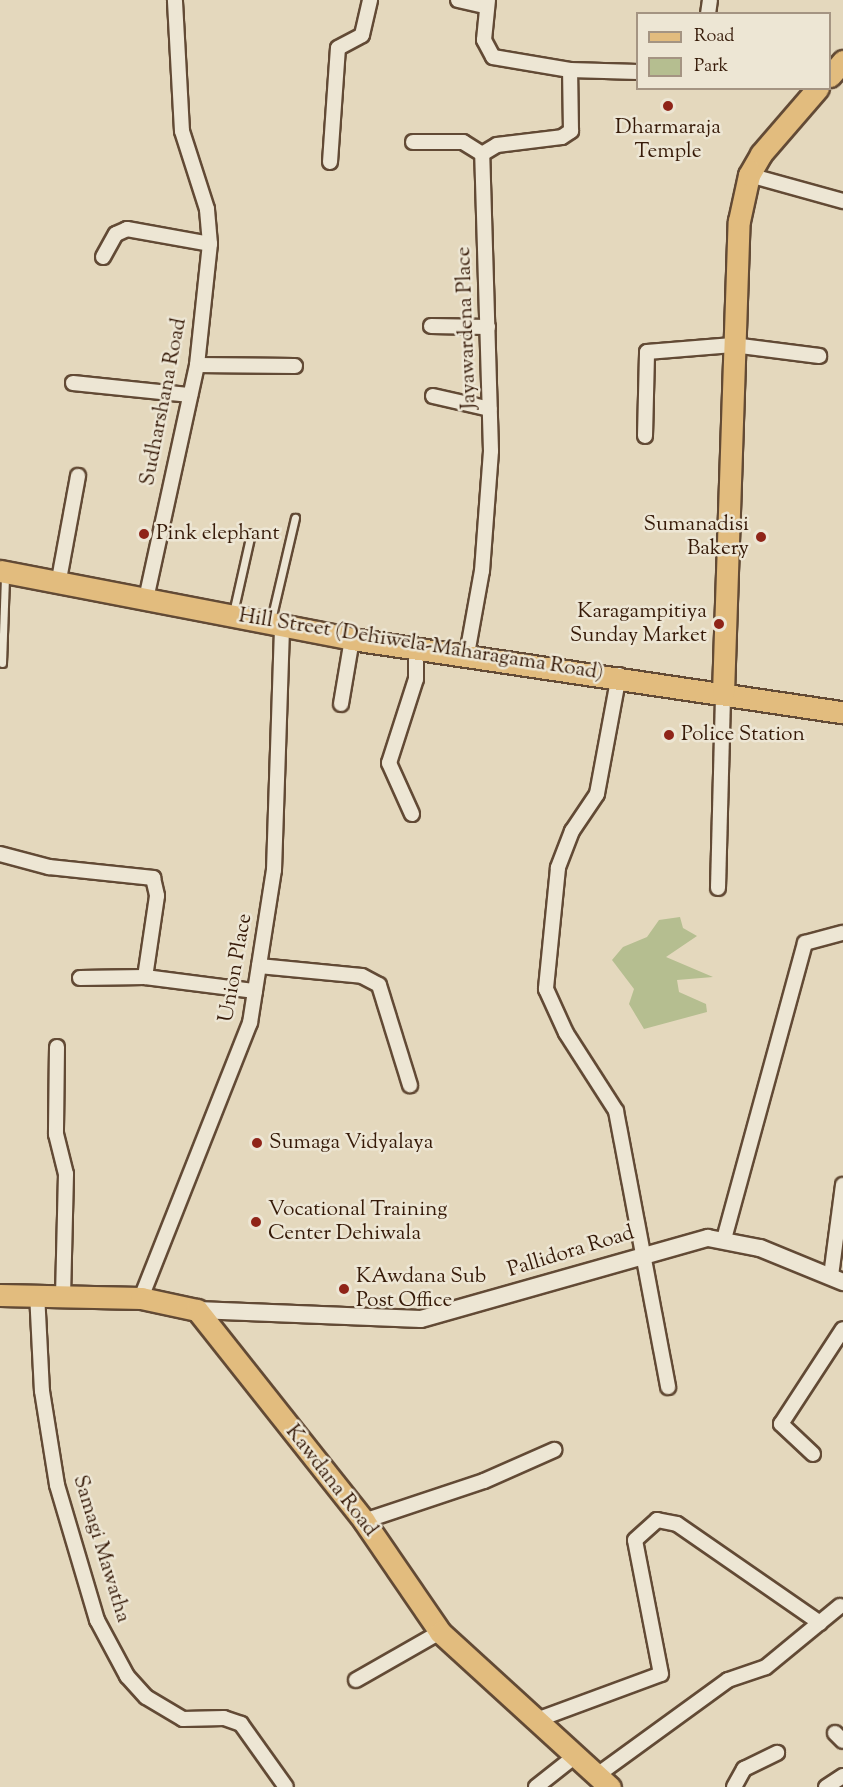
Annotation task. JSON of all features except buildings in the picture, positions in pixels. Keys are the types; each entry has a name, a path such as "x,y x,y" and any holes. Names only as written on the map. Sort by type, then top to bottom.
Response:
{"main road":[{"path":"831,77 843,61"},
{"path":"723,693 739,221 749,176 773,139 816,90"},
{"name":"Hill Street (Dehiwela-Maharagama Road)","path":"2,572 58,585 146,599 352,639 619,675 843,712"},
{"path":"0,1295 37,1293 141,1298 197,1310"},
{"name":"Kawdana Road","path":"197,1310 364,1521 440,1632 603,1782"}],"street":[{"name":"Sudharshana Road","path":"146,599 197,365 210,244 207,208 182,131 175,0"},
{"path":"330,162 338,48 362,35 370,0"},
{"path":"458,0 486,3 484,40 493,57 570,70 636,72"},
{"path":"412,142 463,142 482,154 496,145 562,137 571,131 570,70"},
{"name":"Jayawardena Place","path":"468,654 482,571 490,409 482,154"},
{"path":"749,176 843,201"},
{"path":"104,258 116,234 127,229 210,244"},
{"path":"431,326 488,327"},
{"path":"645,436 647,352 733,345 819,356"},
{"path":"197,365 295,366"},
{"path":"73,383 190,395"},
{"path":"433,396 490,409"},
{"path":"58,585 78,476"},
{"name":"Union Place","path":"141,1298 225,1096 255,991 274,870 276,625"},
{"path":"341,704 352,639"},
{"path":"412,814 389,763 416,679 416,648"},
{"path":"619,675 597,794 572,831 558,868 546,989 566,1033 616,1112 641,1255 668,1387"},
{"path":"718,888 723,693"},
{"path":"0,854 49,867 153,878 157,896 145,977"},
{"path":"724,1239 805,943 843,933"},
{"path":"259,966 362,976 379,985 410,1085"},
{"path":"80,978 145,977 255,991"},
{"path":"57,1047 56,1134 66,1174 63,1294"},
{"path":"837,1279 843,1185"},
{"name":"Pallidora Road","path":"197,1310 421,1318 641,1255 685,1240 724,1239 837,1279"},
{"name":"Samagi Mawatha","path":"37,1293 42,1391 57,1485 96,1620 127,1676 146,1697 183,1719 224,1718 241,1724 286,1787"},
{"path":"813,1454 781,1424 843,1329"},
{"path":"364,1521 484,1481 554,1450"},
{"path":"534,1720 661,1674 635,1540 657,1520 677,1524 820,1623"},
{"path":"603,1782 728,1680 766,1667 840,1606"},
{"path":"356,1680 440,1632"},
{"path":"734,1787 744,1769 777,1753"},
{"path":"536,1787 574,1757"},
{"path":"826,1787 843,1776"}],"lane":[{"path":"276,625 295,518"},
{"path":"232,616 250,533"},
{"path":"2,572 2,663"}],"green space":[{"path":"680,917 683,928 697,936 666,957 713,977 677,980 679,992 706,1004 707,1012 644,1029 629,1004 634,989 612,960 623,947 647,937 659,920"}],"place":[{"name":"Dharmaraja Temple","path":"668,106"},
{"name":"Pink elephant","path":"144,534"},
{"name":"Sumanadisi Bakery","path":"761,537"},
{"name":"Karagampitiya Sunday Market","path":"719,624"},
{"name":"Police Station","path":"669,735"},
{"name":"Sumaga Vidyalaya","path":"257,1143"},
{"name":"Vocational Training Center Dehiwala","path":"256,1222"},
{"name":"KAwdana Sub Post Office","path":"344,1289"}]}
